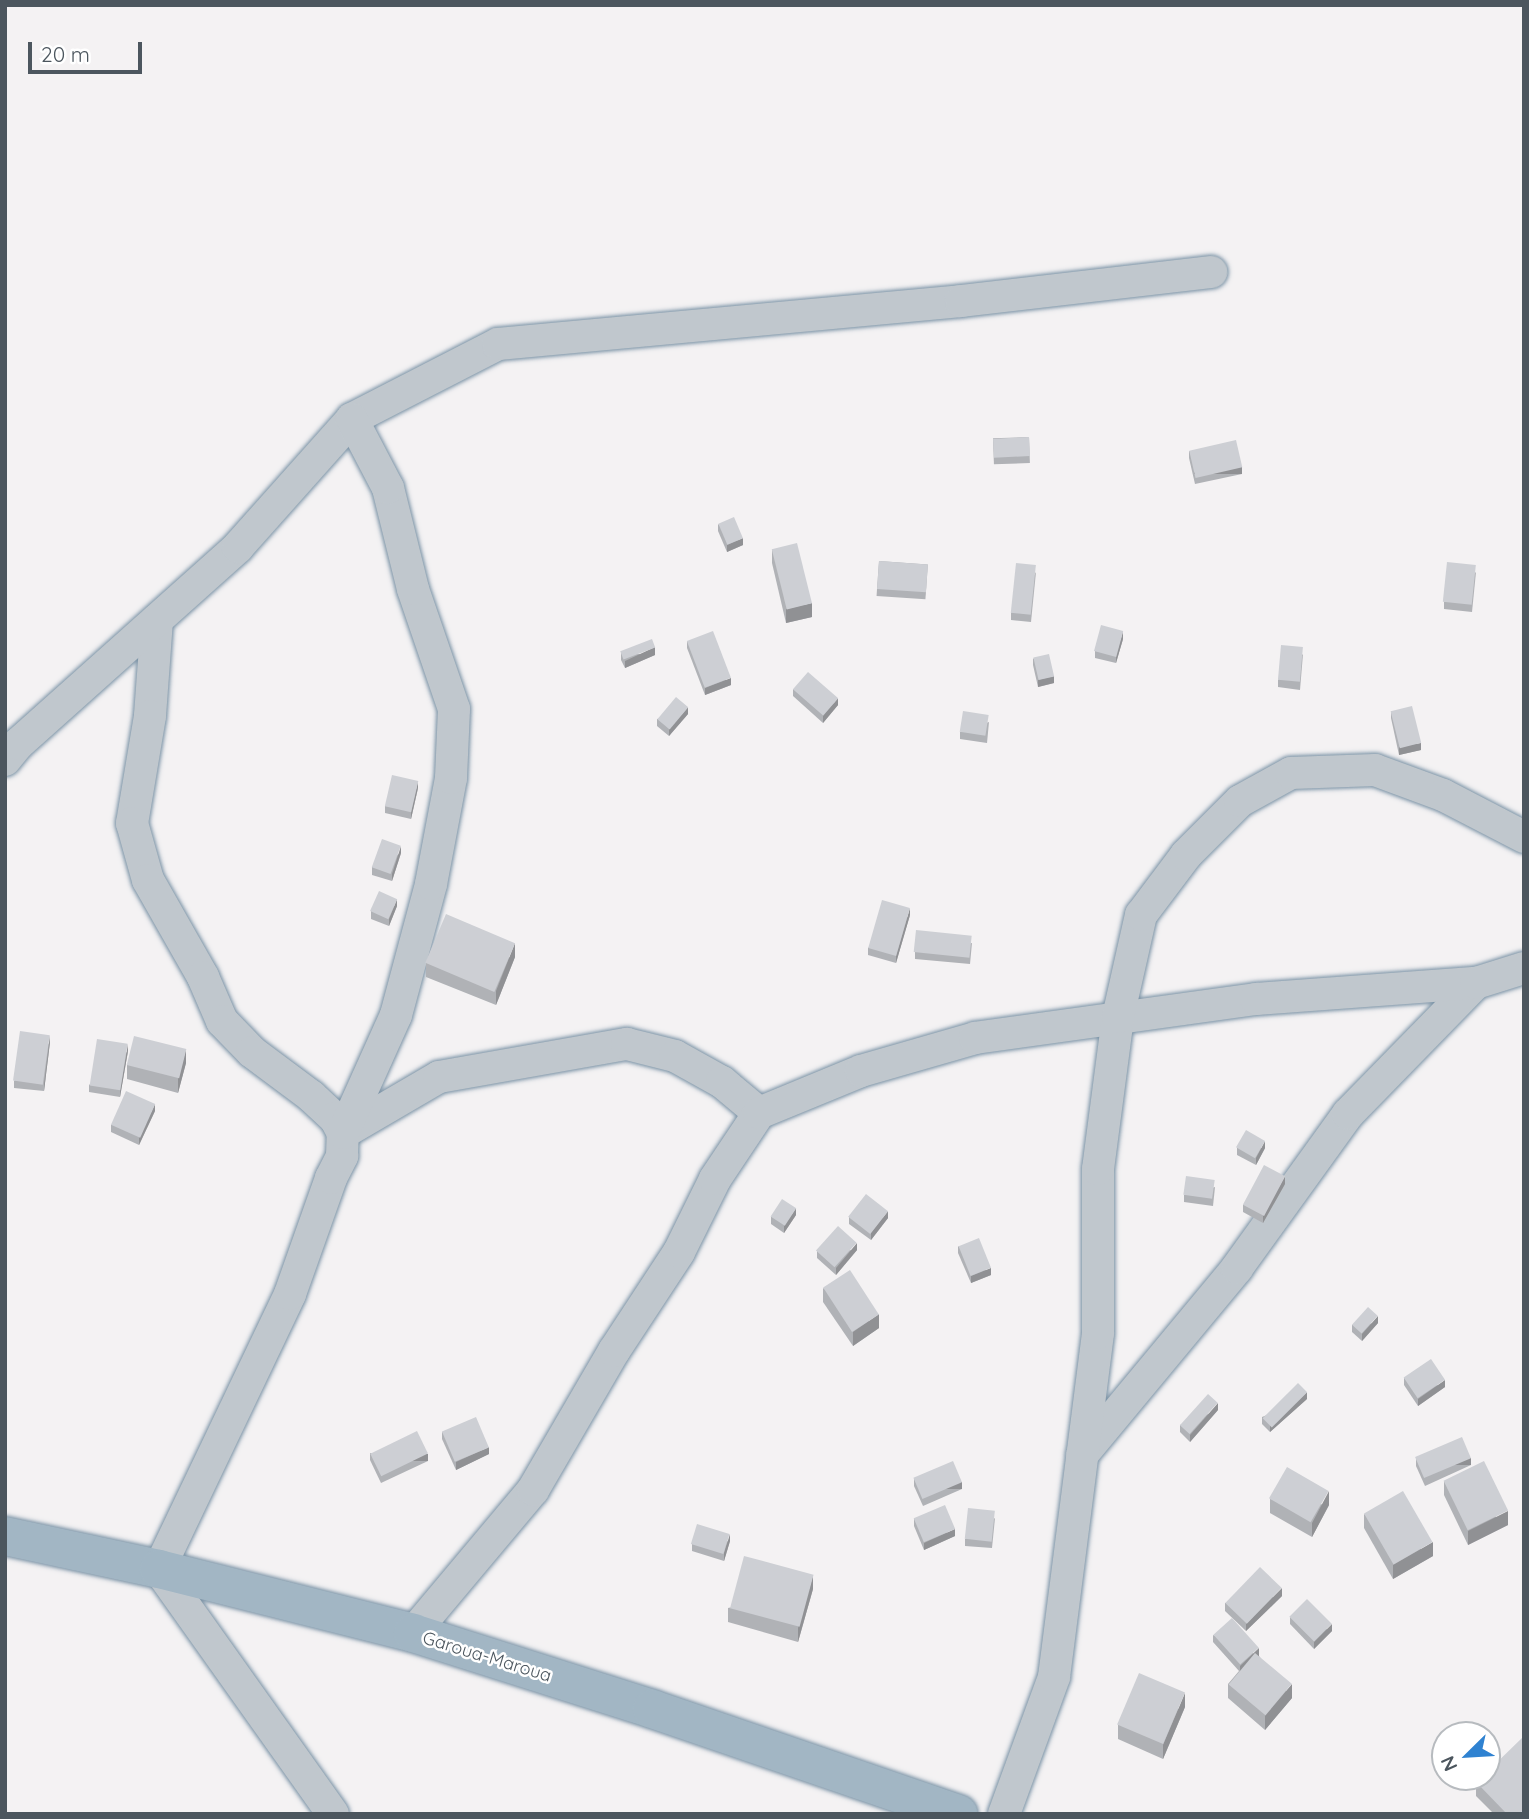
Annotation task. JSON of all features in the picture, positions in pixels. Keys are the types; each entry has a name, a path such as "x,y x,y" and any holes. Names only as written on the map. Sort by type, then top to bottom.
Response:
{"highway":[{"name":"Garoua-Maroua","path":"5,1536 159,1569 413,1633 652,1709 959,1814"}],"street":[{"path":"5,760 18,744 238,547 352,419 498,344 961,301 1211,272"},
{"path":"333,1814 159,1569 290,1294 341,1156 343,1133 396,1015 431,884 451,778 454,709 413,589 388,488 352,419"},
{"path":"157,620 150,716 132,822 148,880 203,977 222,1021 252,1052 311,1096 335,1118 343,1133"},
{"path":"1004,1814 1054,1677 1098,1333 1098,1169 1118,1017 1141,915 1186,855 1240,801 1291,773 1375,770 1443,795 1524,837"},
{"path":"413,1633 533,1490 614,1351 679,1252 715,1179 760,1113 861,1071 975,1038 1255,999 1476,983 1524,968"},
{"path":"1082,1455 1237,1268 1348,1114 1476,983"},
{"path":"343,1133 439,1077 627,1044 675,1056 722,1082 760,1113"}],"building":[{"path":"1029,437 1030,456 994,458 993,439"},
{"path":"1236,440 1242,467 1196,478 1189,451"},
{"path":"734,517 743,538 727,545 718,524"},
{"path":"797,543 812,603 787,609 772,549"},
{"path":"879,561 928,564 926,592 877,589"},
{"path":"1447,562 1476,565 1472,605 1443,602"},
{"path":"1016,563 1036,565 1031,615 1011,613"},
{"path":"1101,625 1123,631 1116,657 1094,651"},
{"path":"713,631 731,678 705,688 687,641"},
{"path":"652,639 655,647 623,660 620,651"},
{"path":"1281,645 1303,647 1300,682 1278,680"},
{"path":"1049,654 1054,676 1039,680 1033,658"},
{"path":"808,672 838,698 823,716 793,689"},
{"path":"676,697 688,707 670,729 657,719"},
{"path":"1412,706 1421,743 1400,748 1391,711"},
{"path":"963,711 989,715 985,736 960,732"},
{"path":"392,775 418,781 411,812 385,806"},
{"path":"382,839 401,846 391,874 372,867"},
{"path":"379,891 397,899 388,919 370,911"},
{"path":"882,900 910,908 896,956 868,948"},
{"path":"446,914 515,943 494,992 425,963"},
{"path":"916,930 972,936 969,958 914,952"},
{"path":"20,1031 50,1035 43,1085 13,1081"},
{"path":"134,1036 186,1049 179,1078 127,1065"},
{"path":"97,1039 128,1044 120,1090 90,1085"},
{"path":"126,1091 155,1104 140,1138 111,1125"},
{"path":"1246,1130 1265,1141 1255,1158 1236,1147"},
{"path":"1264,1165 1285,1176 1264,1216 1243,1205"},
{"path":"1186,1176 1215,1180 1212,1199 1183,1195"},
{"path":"866,1194 888,1211 870,1234 848,1217"},
{"path":"782,1199 796,1208 785,1226 771,1217"},
{"path":"838,1226 857,1243 834,1267 816,1251"},
{"path":"979,1238 991,1268 971,1276 959,1246"},
{"path":"850,1270 879,1314 852,1332 823,1287"},
{"path":"1368,1307 1378,1316 1362,1334 1352,1325"},
{"path":"1431,1359 1445,1380 1418,1398 1404,1377"},
{"path":"1298,1383 1307,1392 1272,1428 1263,1418"},
{"path":"1208,1394 1218,1403 1190,1434 1180,1425"},
{"path":"476,1417 489,1447 455,1462 442,1431"},
{"path":"417,1431 428,1453 381,1476 370,1454"},
{"path":"1462,1437 1471,1458 1424,1478 1415,1457"},
{"path":"953,1461 962,1482 922,1499 913,1478"},
{"path":"1484,1461 1508,1510 1468,1530 1444,1481"},
{"path":"1287,1467 1329,1491 1311,1522 1269,1498"},
{"path":"1403,1491 1432,1542 1394,1565 1364,1514"},
{"path":"945,1505 955,1529 924,1542 914,1518"},
{"path":"968,1508 995,1511 992,1542 965,1539"},
{"path":"697,1524 730,1534 723,1554 691,1544"},
{"path":"744,1556 814,1575 800,1627 730,1608"},
{"path":"1260,1567 1282,1588 1247,1624 1225,1603"},
{"path":"1307,1599 1332,1624 1314,1641 1289,1617"},
{"path":"1232,1618 1259,1648 1240,1664 1213,1635"},
{"path":"1255,1653 1292,1684 1265,1715 1229,1684"},
{"path":"1139,1673 1185,1693 1163,1744 1117,1725"},
{"path":"1523,1737 1524,1814 1507,1814 1485,1791 1501,1791 1501,1758"}]}
